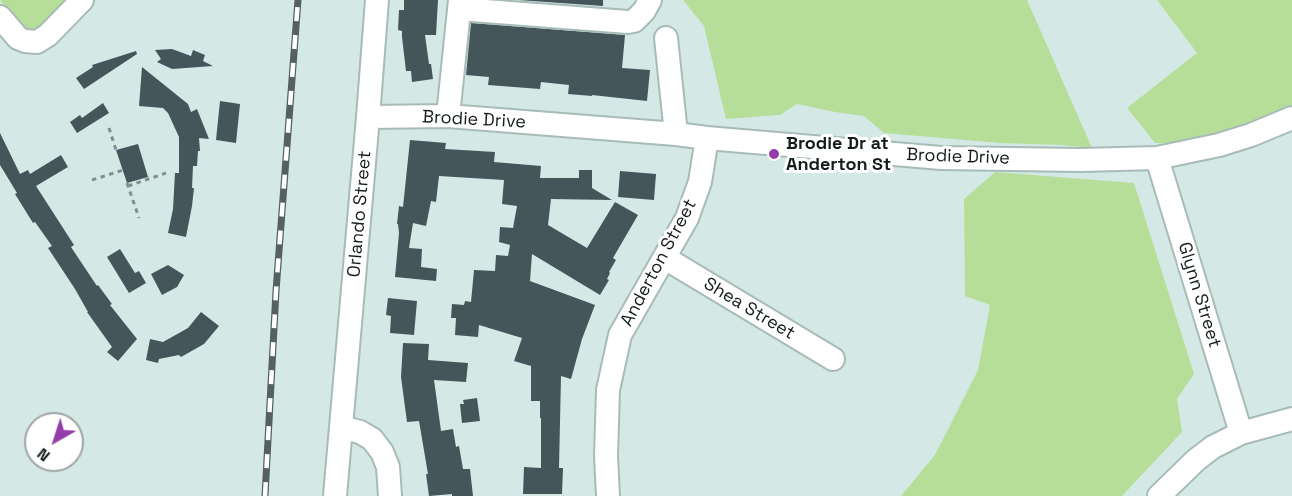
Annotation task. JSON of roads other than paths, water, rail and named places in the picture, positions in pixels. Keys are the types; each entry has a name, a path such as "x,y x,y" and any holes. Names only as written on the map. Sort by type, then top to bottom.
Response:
{"street":[{"path":"0,17 18,38 25,42 37,42 48,35 82,0"},
{"name":"Orlando Street","path":"335,496 377,0"},
{"path":"448,116 459,5 628,22 634,21 644,11 650,0"},
{"path":"666,38 676,134"},
{"name":"Brodie Drive","path":"368,117 448,116 941,158 1109,160 1157,158 1220,145 1292,118"},
{"name":"Anderton Street","path":"608,496 606,456 608,390 620,336 687,218 700,182 707,138"},
{"name":"Glynn Street","path":"1157,158 1241,433"},
{"name":"Shea Street","path":"665,258 833,359"},
{"path":"1159,496 1213,447 1241,433 1292,419"},
{"path":"341,427 366,435 382,452 388,467 390,496"}],"railway":[{"path":"265,496 276,291 298,0"}],"place":[{"name":"Brodie Dr at Anderton St","path":"774,154"}]}
